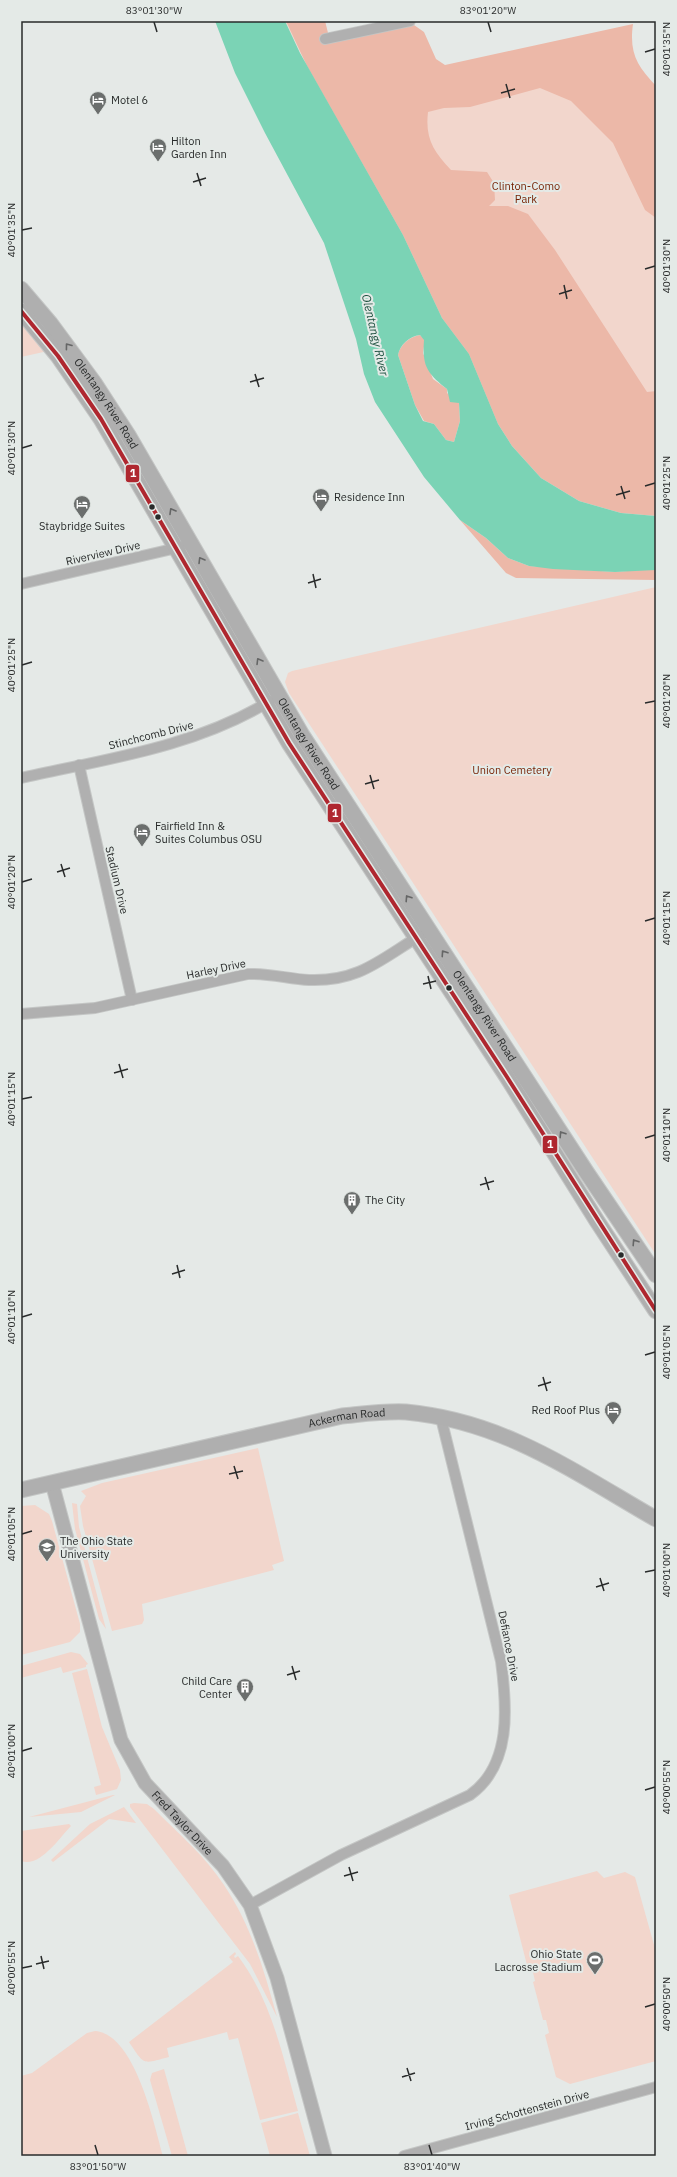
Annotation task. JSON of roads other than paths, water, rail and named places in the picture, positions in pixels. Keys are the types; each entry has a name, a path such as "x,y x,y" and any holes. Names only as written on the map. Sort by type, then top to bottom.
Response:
{"main road":[{"name":"Olentangy River Road","path":"21,290 50,323 94,382 128,435 191,545 272,699 289,742 507,1077 597,1221 656,1311"},
{"name":"Olentangy River Road","path":"21,311 58,356 101,419 176,548 272,699 302,735 656,1275"},
{"name":"Ackerman Road","path":"21,1490 342,1416 384,1412 406,1412 441,1418 483,1428 520,1442 550,1456 656,1519"}],"street":[{"path":"325,39 410,21"},
{"name":"Riverview Drive","path":"21,584 191,545"},
{"name":"Stinchcomb Drive","path":"21,778 162,746 202,734 228,724 272,699"},
{"name":"Stadium Drive","path":"79,765 132,1000"},
{"name":"Harley Drive","path":"21,1014 95,1008 248,974 264,974 309,980 342,977 377,964 429,930"},
{"name":"Defiance Drive","path":"250,1905 341,1855 470,1795 486,1781 496,1765 501,1750 504,1710 504,1686 501,1661 441,1418"},
{"name":"Fred Taylor Drive","path":"52,1483 121,1740 145,1783 223,1866 250,1905 277,1978 325,2156"},
{"name":"Irving Schottenstein Drive","path":"404,2156 656,2087"}],"water":[{"name":"Olentangy River","path":"215,21 285,21 300,53 403,235 442,318 469,354 498,424 512,446 541,478 579,501 621,513 656,516 656,570 615,572 553,569 529,566 508,558 486,538 460,520 424,477 375,402 364,374 356,339 324,243 265,133 235,73","holes":["420,335 424,340 424,356 427,368 430,373 447,389 450,402 459,403 460,421 454,442 446,440 434,424 423,421 415,405 398,355 401,348 412,337"]}],"place":[{"name":"Motel 6","path":"98,115"},
{"name":"Hilton Garden Inn","path":"158,162"},
{"name":"Residence Inn","path":"321,512"},
{"name":"Staybridge Suites","path":"82,519"},
{"name":"Fairfield Inn & Suites Columbus OSU","path":"142,847"},
{"name":"The City","path":"352,1215"},
{"name":"Red Roof Plus","path":"613,1425"},
{"name":"The Ohio State University","path":"47,1562"},
{"name":"Child Care Center","path":"245,1702"},
{"name":"Ohio State Lacrosse Stadium","path":"595,1975"}],"park label":[{"name":"Clinton-Como Park","path":"526,192"},
{"name":"Union Cemetery","path":"512,770"}]}
